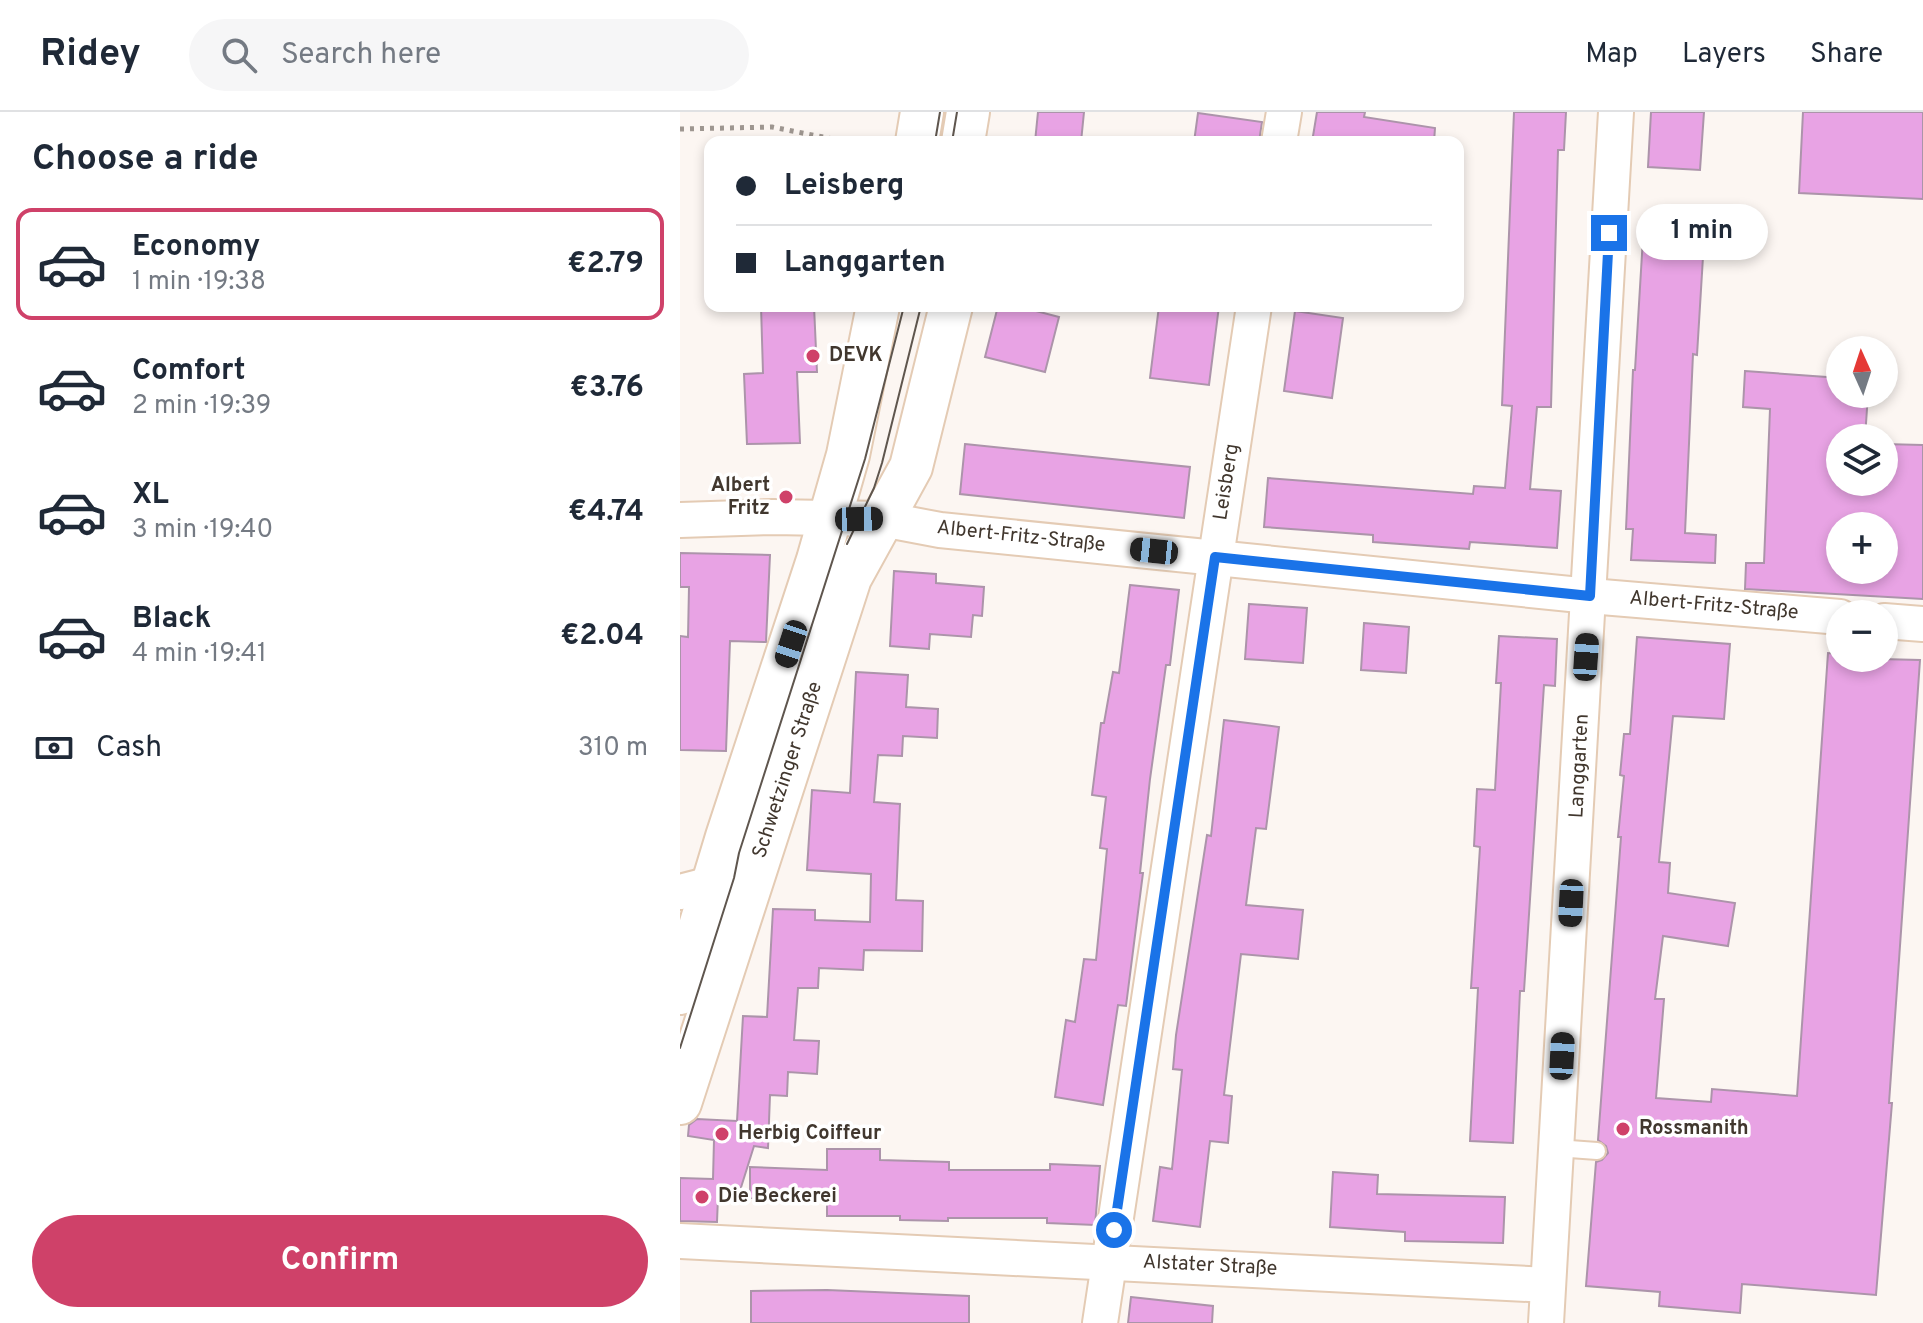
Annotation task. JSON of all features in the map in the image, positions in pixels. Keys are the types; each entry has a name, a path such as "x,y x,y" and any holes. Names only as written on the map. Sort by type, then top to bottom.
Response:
{"street":[{"path":"918,136 922,112"},
{"path":"964,136 968,112"},
{"path":"1280,136 1284,112"},
{"name":"Langgarten","path":"1546,1323 1616,112"},
{"name":"Schwetzinger Straße","path":"680,993 818,560 848,455 877,312"},
{"name":"Schwetzinger Straße","path":"680,1103 716,883 850,578 911,467 950,312"},
{"name":"Leisberg","path":"1100,1323 1253,312"},
{"name":"Albert-Fritz-Straße","path":"680,520 773,517 882,519 940,530 1590,596 1826,616"},
{"path":"1898,622 1923,624"},
{"name":"Alstater Straße","path":"680,1241 1548,1285"}],"lane":[{"path":"1556,1148 1597,1151"}],"path":[{"path":"680,129 772,127 818,136"}],"building":[{"path":"1038,112 1084,112 1082,136 1036,136"},
{"path":"1317,112 1365,112 1364,117 1435,128 1434,136 1313,136"},
{"path":"1514,112 1566,112 1564,150 1558,150 1551,407 1537,407 1530,489 1561,491 1557,548 1470,542 1469,549 1373,542 1373,535 1264,527 1268,478 1473,494 1474,486 1505,488 1512,406 1502,405"},
{"path":"1651,112 1704,112 1700,170 1648,167"},
{"path":"1803,112 1923,112 1923,199 1799,193"},
{"path":"1198,113 1262,122 1260,136 1195,136"},
{"path":"1644,221 1705,224 1697,355 1693,354 1685,533 1716,535 1715,563 1631,560 1633,529 1626,529"},
{"path":"761,312 814,312 817,372 797,372 800,443 747,444 744,374 763,373"},
{"path":"996,312 1040,312 1059,317 1045,372 985,357"},
{"path":"1158,312 1218,312 1209,385 1150,378"},
{"path":"1295,312 1343,318 1332,398 1284,391"},
{"path":"1745,371 1826,377 1826,408 1867,408 1866,424 1826,424 1826,496 1898,496 1898,444 1923,445 1923,599 1745,589 1746,563 1764,563 1770,409 1743,407"},
{"path":"965,444 1190,467 1184,518 960,494"},
{"path":"680,553 770,555 766,642 730,641 726,751 680,750 680,636 688,637 689,587 680,587"},
{"path":"894,571 936,574 936,583 984,587 982,616 973,615 971,637 930,634 929,649 890,646"},
{"path":"1130,585 1179,590 1170,665 1166,665 1150,779 1140,873 1143,873 1126,1006 1118,1005 1103,1105 1055,1097 1066,1020 1075,1022 1084,959 1096,960 1107,849 1100,848 1106,797 1092,795 1101,723 1104,723 1113,672 1119,673"},
{"path":"1249,604 1307,608 1303,663 1245,659"},
{"path":"1364,623 1409,627 1406,673 1361,670"},
{"path":"1499,636 1557,639 1555,686 1544,685 1524,991 1520,991 1513,1143 1470,1141 1478,988 1471,988 1480,847 1474,846 1477,789 1495,790 1501,683 1496,683"},
{"path":"1637,637 1730,644 1724,719 1673,716 1659,862 1670,863 1668,893 1735,903 1728,946 1663,936 1655,999 1664,999 1656,1098 1711,1102 1712,1089 1797,1096 1827,672 1898,672 1898,659 1920,660 1889,1103 1892,1103 1876,1295 1742,1284 1740,1313 1659,1306 1660,1292 1586,1286 1596,1162 1608,1153 1606,1146 1598,1140 1621,837 1618,837 1624,776 1620,775 1624,734 1630,734"},
{"path":"856,672 908,675 906,707 938,709 937,738 903,736 902,756 878,755 874,802 900,804 896,900 923,901 922,951 864,950 863,970 819,968 818,988 798,988 794,1040 819,1041 817,1074 788,1072 787,1096 770,1095 768,1148 754,1146 738,1197 718,1197 717,1222 680,1221 680,1178 713,1179 714,1140 688,1136 689,1125 697,1119 737,1121 743,1016 767,1017 773,909 815,910 815,920 870,922 871,874 807,870 812,790 850,793"},
{"path":"1224,720 1279,727 1266,829 1256,828 1246,905 1303,910 1298,959 1241,954 1224,1095 1232,1096 1228,1143 1210,1141 1200,1227 1153,1221 1160,1167 1172,1169 1182,1070 1173,1069 1176,1035 1207,835 1211,836"},
{"path":"827,1149 880,1149 880,1160 949,1162 949,1170 1050,1170 1050,1164 1100,1166 1095,1225 1047,1223 1047,1218 948,1218 948,1221 900,1220 900,1216 827,1216 827,1201 750,1198 750,1167 827,1170"},
{"path":"1333,1172 1378,1175 1377,1194 1505,1197 1503,1243 1405,1241 1405,1232 1330,1227"},
{"path":"827,1290 969,1296 969,1323 751,1323 751,1291"},
{"path":"1131,1297 1213,1306 1212,1323 1128,1323"}],"tram line":[{"path":"936,136 940,112"},
{"path":"953,136 957,112"},
{"path":"680,1048 865,459 902,312"},
{"path":"847,544 874,488 882,463 920,312"}],"place":[{"name":"DEVK","path":"813,356"},
{"name":"Albert Fritz","path":"786,497"},
{"name":"Rossmanith","path":"1623,1129"},
{"name":"Herbig Coiffeur","path":"722,1134"},
{"name":"Die Beckerei","path":"702,1197"}],"route":[{"path":"1114,1230 1215,557 1590,596 1609,233"}]}
